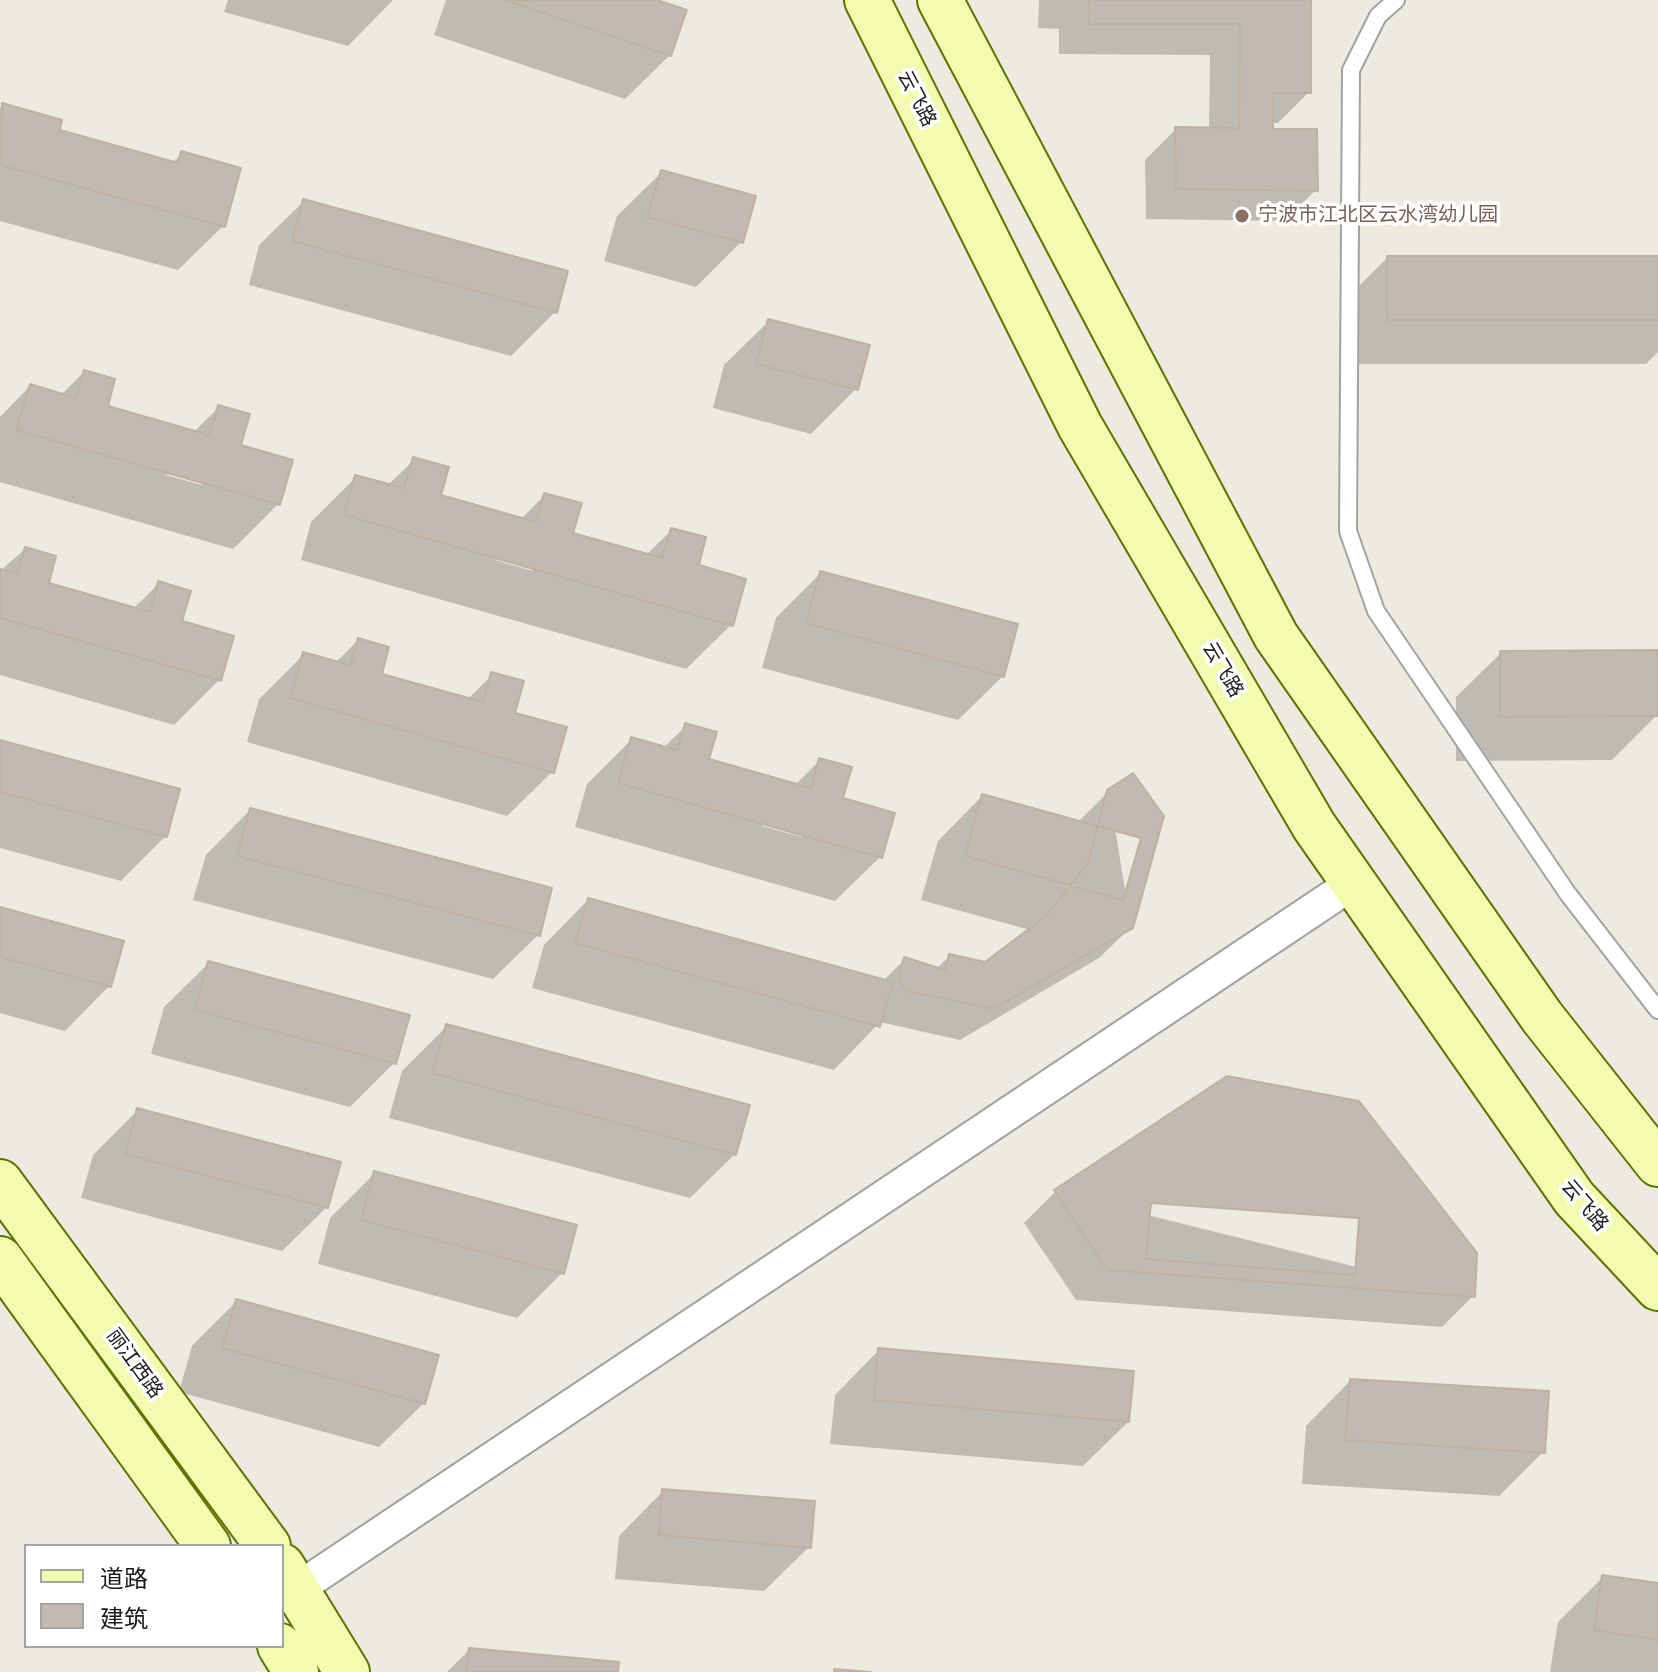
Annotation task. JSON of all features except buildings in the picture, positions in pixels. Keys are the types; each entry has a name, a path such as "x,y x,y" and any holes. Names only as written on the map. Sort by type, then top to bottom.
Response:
{"main road":[{"name":"云飞路","path":"867,0 1080,426 1314,826 1574,1198 1658,1288"},
{"path":"940,0 1276,636 1542,1017 1658,1164"},
{"name":"丽江西路","path":"0,1182 267,1544"},
{"path":"0,1259 207,1544"},
{"path":"287,1584 347,1672"},
{"path":"281,1648 296,1672"}],"street":[{"path":"287,1584 1353,883"}],"lane":[{"path":"1396,0 1378,16 1351,70 1348,531 1376,611 1568,894 1658,1010"}],"place":[{"name":"宁波市江北区云水湾幼儿园","path":"1242,216"}]}
